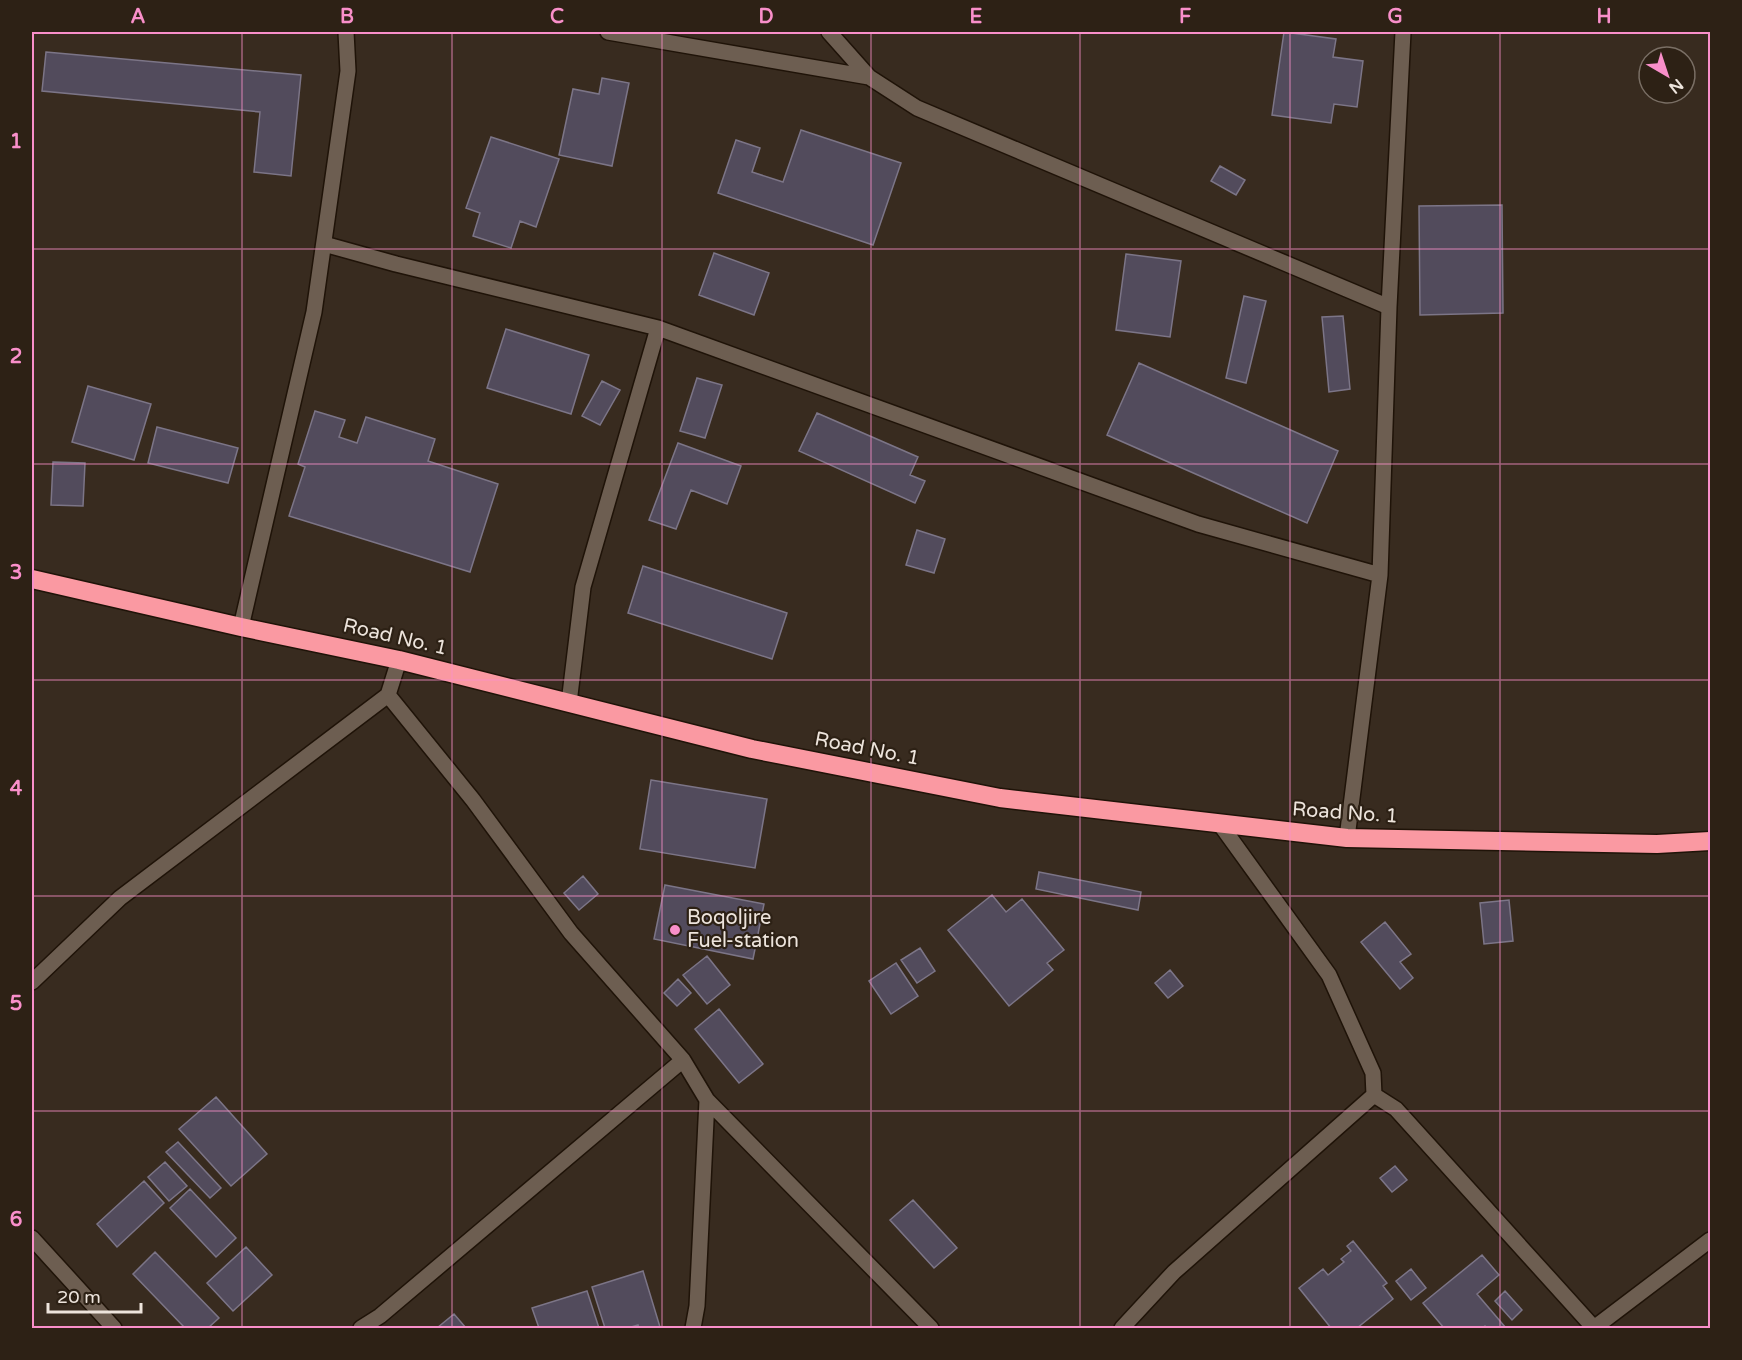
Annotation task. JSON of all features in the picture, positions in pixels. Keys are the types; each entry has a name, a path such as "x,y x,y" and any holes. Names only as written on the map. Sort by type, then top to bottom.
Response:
{"highway":[{"name":"Road No. 1","path":"32,579 241,627 399,660 752,750 1000,798 1347,838 1657,844 1710,841"}],"street":[{"path":"241,627 314,312 348,71 346,32"},
{"path":"608,32 869,77"},
{"path":"829,32 869,77 918,108 1389,306"},
{"path":"1347,838 1380,575 1389,306 1403,32"},
{"path":"324,244 396,264 658,328 1198,524 1380,575"},
{"path":"569,703 584,587 658,328"},
{"path":"32,982 120,898 388,695 399,660"},
{"path":"388,695 473,800 571,933 683,1060 707,1100 932,1329"},
{"path":"1220,824 1329,975 1373,1073 1374,1095"},
{"path":"361,1329 380,1316 683,1060"},
{"path":"1374,1095 1396,1109 1594,1328 1710,1240"},
{"path":"1122,1329 1174,1272 1374,1095"},
{"path":"693,1329 697,1306 707,1100"},
{"path":"32,1238 114,1329"}],"building":[{"path":"1284,32 1336,39 1333,57 1363,61 1357,107 1334,104 1331,123 1272,115"},
{"path":"46,52 301,75 291,176 254,172 260,112 42,91"},
{"path":"602,78 629,83 612,166 559,155 573,89 599,94"},
{"path":"801,130 901,163 873,245 718,193 736,140 760,148 752,172 783,182"},
{"path":"491,137 559,159 536,227 520,221 511,248 473,236 480,213 466,208"},
{"path":"1220,166 1245,180 1236,195 1211,181"},
{"path":"1502,205 1503,313 1420,315 1419,206"},
{"path":"714,253 769,273 754,315 699,295"},
{"path":"1126,254 1181,261 1170,337 1116,330"},
{"path":"1244,296 1266,301 1246,383 1226,378"},
{"path":"1343,316 1350,389 1329,392 1322,317"},
{"path":"506,329 589,355 571,414 487,388"},
{"path":"1139,363 1338,451 1307,523 1107,435"},
{"path":"697,378 722,385 705,438 680,431"},
{"path":"602,381 620,390 600,425 582,416"},
{"path":"88,386 151,404 134,460 72,442"},
{"path":"315,411 345,420 339,437 357,443 366,417 435,439 428,461 498,484 470,572 289,516 305,467 298,464"},
{"path":"817,413 918,457 910,475 925,481 915,503 799,451"},
{"path":"157,427 238,448 228,483 148,463"},
{"path":"678,443 741,466 727,504 691,490 676,529 649,520"},
{"path":"53,462 85,463 83,506 51,505"},
{"path":"917,530 945,539 934,573 906,565"},
{"path":"643,566 787,613 772,659 628,613"},
{"path":"651,780 767,799 755,868 640,849"},
{"path":"1039,872 1141,892 1138,910 1036,889"},
{"path":"583,876 598,894 579,910 564,893"},
{"path":"665,885 764,904 753,959 654,939"},
{"path":"992,895 1006,912 1022,899 1064,950 1047,963 1053,970 1009,1006 948,930"},
{"path":"1509,900 1513,941 1484,944 1480,903"},
{"path":"1385,922 1411,954 1400,962 1413,978 1400,989 1361,942"},
{"path":"920,948 935,971 917,983 901,960"},
{"path":"707,956 730,985 707,1004 683,975"},
{"path":"896,963 918,996 891,1014 869,981"},
{"path":"1170,970 1183,986 1168,998 1155,983"},
{"path":"678,979 691,993 677,1006 664,993"},
{"path":"719,1009 763,1064 739,1083 695,1029"},
{"path":"216,1097 267,1154 231,1186 179,1129"},
{"path":"178,1142 221,1188 210,1198 166,1152"},
{"path":"165,1162 187,1186 169,1201 148,1177"},
{"path":"1395,1166 1407,1180 1392,1192 1380,1178"},
{"path":"144,1181 164,1203 117,1247 97,1224"},
{"path":"190,1189 236,1238 216,1257 170,1208"},
{"path":"913,1200 957,1248 934,1268 890,1220"},
{"path":"1353,1241 1387,1283 1383,1286 1393,1299 1357,1328 1331,1328 1299,1288 1323,1269 1328,1275 1344,1262 1341,1259 1351,1251 1347,1246"},
{"path":"246,1247 272,1275 233,1311 207,1283"},
{"path":"155,1252 219,1318 208,1328 185,1328 133,1274"},
{"path":"1482,1255 1499,1275 1477,1294 1506,1328 1487,1328 1485,1326 1482,1328 1444,1328 1423,1303"},
{"path":"1411,1269 1426,1288 1411,1300 1396,1281"},
{"path":"643,1271 660,1327 639,1328 638,1325 628,1328 605,1328 592,1287"},
{"path":"587,1291 599,1328 539,1328 532,1308"},
{"path":"1505,1291 1522,1310 1512,1320 1495,1301"},
{"path":"454,1314 466,1328 437,1328"}],"place":[{"name":"Boqoljire Fuel-station","path":"675,930"}]}
